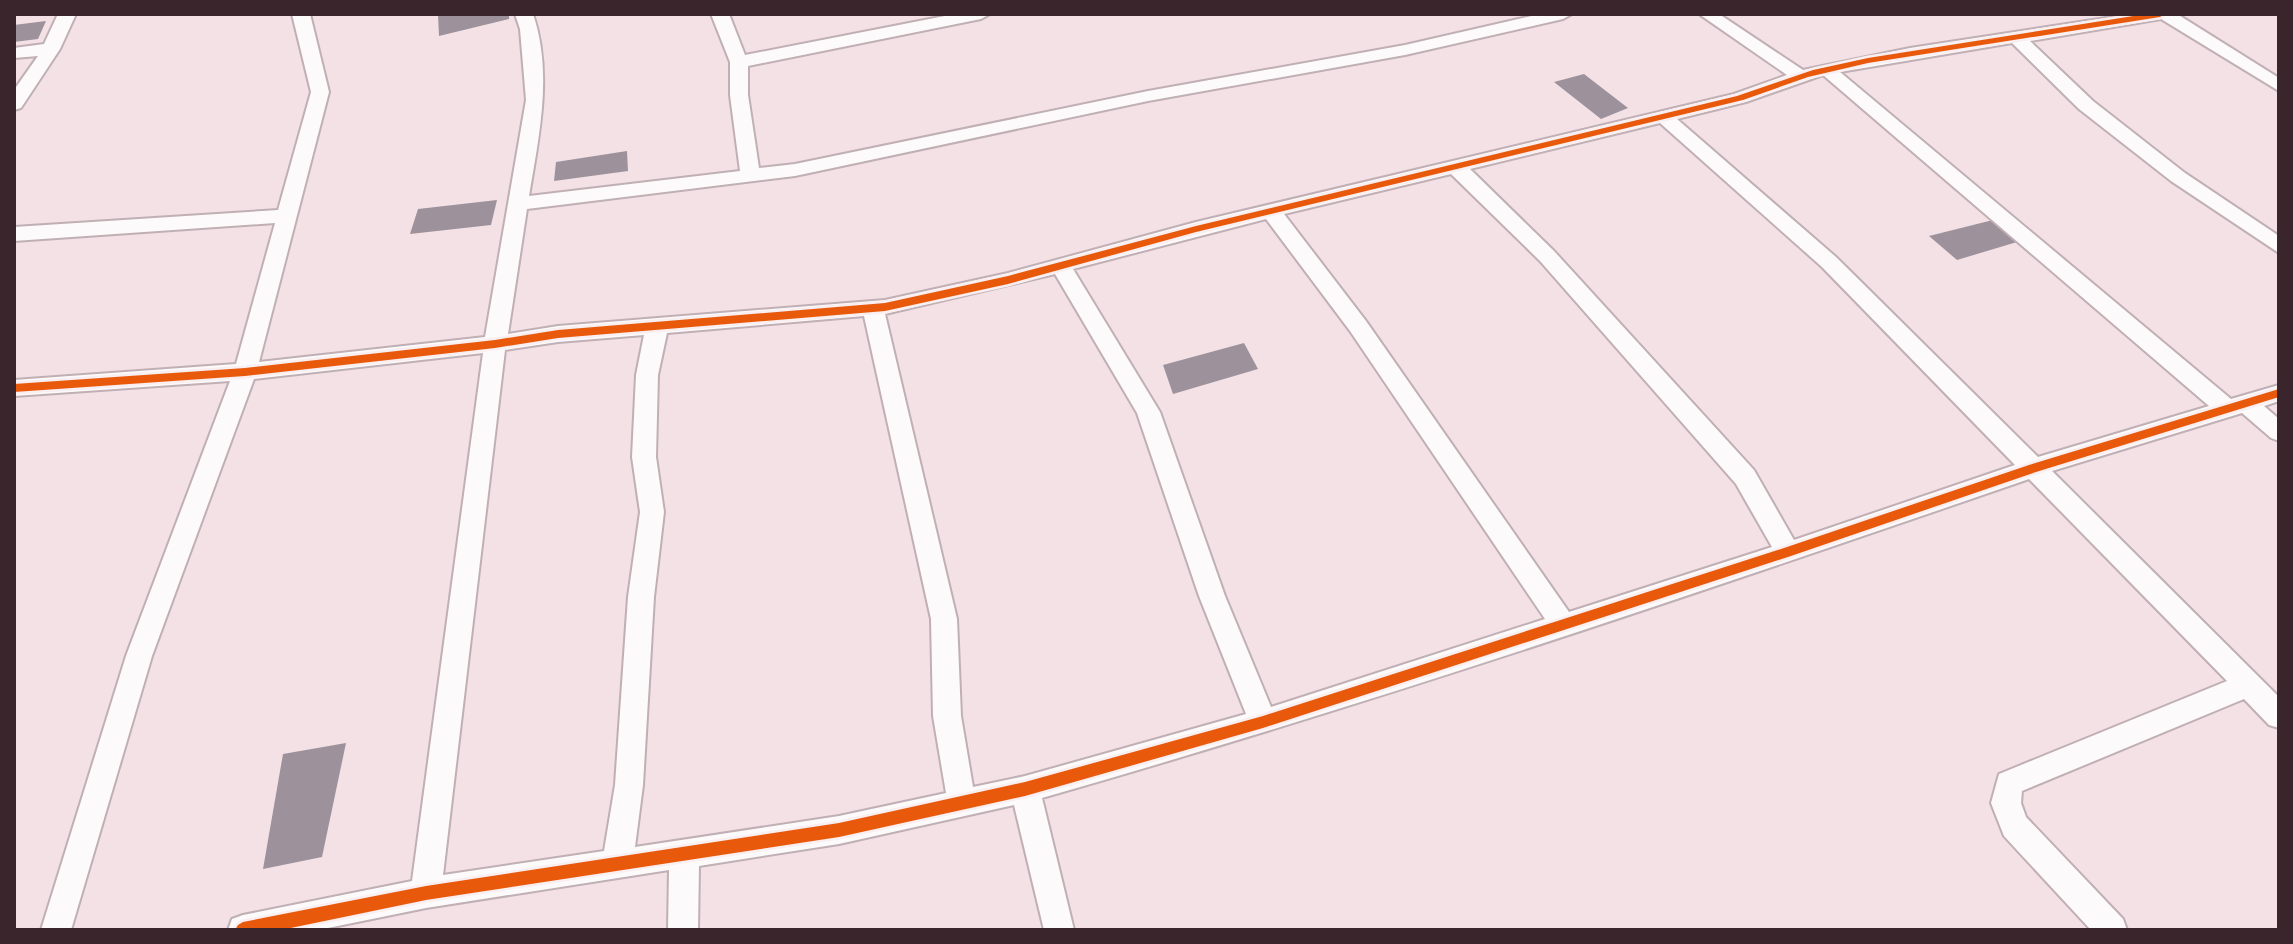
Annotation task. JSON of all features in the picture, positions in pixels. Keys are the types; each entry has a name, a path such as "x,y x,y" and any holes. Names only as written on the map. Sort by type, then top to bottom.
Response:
{"street":[{"path":"14,104 51,49 67,14"},
{"path":"56,930 139,656 245,372 320,92 301,14"},
{"path":"426,893 495,344 535,100 529,29 524,14"},
{"path":"720,14 739,62 739,95 750,175"},
{"path":"739,62 981,14"},
{"path":"516,204 795,170 1308,65 1405,50 1563,14"},
{"path":"1708,14 1802,77"},
{"path":"2038,14 2064,32"},
{"path":"14,388 245,372 558,334 873,308 1008,280 1271,212 1740,98 1826,69 2162,14 2279,86"},
{"path":"2016,37 2086,105 2178,177 2279,246"},
{"path":"14,53 51,49"},
{"path":"1826,69 2237,406 2279,432"},
{"path":"1663,116 1829,262 2279,716"},
{"path":"1456,167 1547,256 1745,477 1788,552"},
{"path":"1271,212 1376,351 1563,625"},
{"path":"14,234 286,216"},
{"path":"1061,266 1148,412 1212,596 1263,722"},
{"path":"873,308 944,619 947,716 962,804"},
{"path":"617,865 629,785 641,597 652,512 644,457 647,375 657,326"},
{"path":"243,930 362,918 426,893 839,830 1025,789 1263,722 1788,552 2033,468 2279,393"},
{"path":"2112,930 2014,826 2006,803 2009,783 2248,685"},
{"path":"1025,789 1059,930"},
{"path":"683,930 684,855"}],"building":[{"path":"509,14 509,19 439,36 438,15"},
{"path":"46,21 38,39 14,42 14,25"},
{"path":"1584,74 1628,108 1601,119 1554,82"},
{"path":"627,151 628,171 554,181 556,162"},
{"path":"497,200 491,225 410,234 418,209"},
{"path":"1993,220 2017,242 1957,260 1929,236"},
{"path":"1244,343 1258,369 1173,394 1163,365"},
{"path":"346,743 322,857 263,869 283,754"}],"cycle path":[{"path":"14,388 245,372 558,334 885,307 1008,280 1196,229 1740,98 1827,69 2160,14"},
{"path":"243,930 426,893 839,830 1025,789 1263,722 1788,552 2033,468 2279,393"}]}
